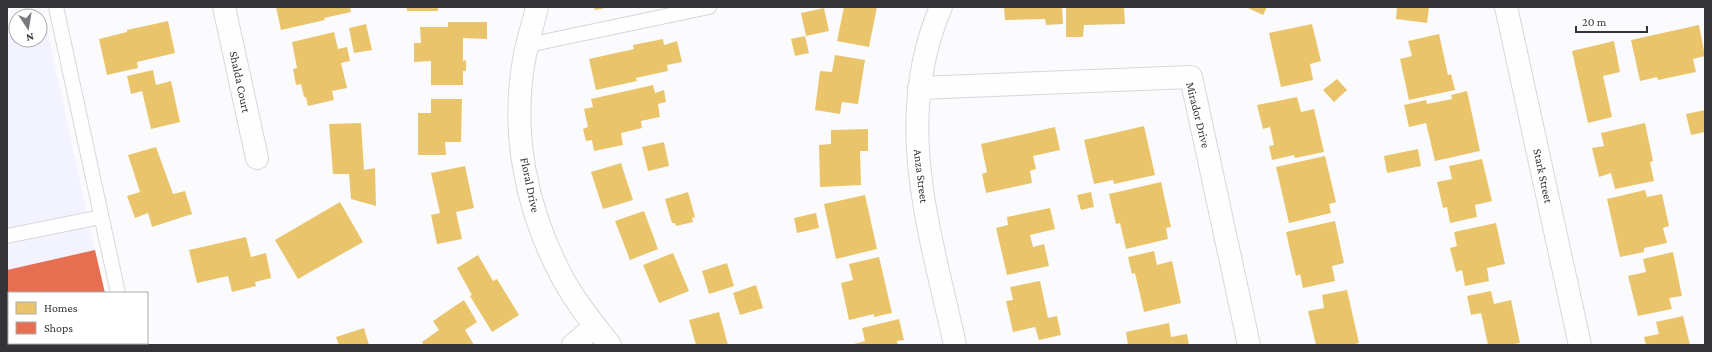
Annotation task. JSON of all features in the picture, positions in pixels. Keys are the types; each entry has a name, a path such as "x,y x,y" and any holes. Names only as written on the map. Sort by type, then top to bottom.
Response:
{"street":[{"name":"Shalda Court","path":"224,7 257,158"},
{"name":"Floral Drive","path":"537,7 524,60 520,100 521,141 527,187 541,231 560,273 581,308 610,345"},
{"name":"Anza Street","path":"941,7 932,31 922,68 916,128 919,174 956,345"},
{"name":"Stark Street","path":"1506,7 1580,345"},
{"name":"Mirador Drive","path":"919,88 1191,77 1249,345"},
{"path":"573,345 595,326"}],"lane":[{"path":"56,7 118,292"},
{"path":"528,45 709,7"},
{"path":"7,236 101,217"}],"shaded area":[{"path":"48,34 104,292 8,292 8,344 115,345 7,345 7,38 8,48 48,48"}],"building: Homes":[{"path":"276,7 350,7 351,12 324,18 325,20 281,30"},
{"path":"407,7 438,7 438,11 407,11"},
{"path":"594,7 605,7 605,8 595,10"},
{"path":"844,7 877,7 869,47 837,41"},
{"path":"1004,7 1062,7 1063,24 1046,25 1045,19 1005,20"},
{"path":"1066,7 1124,7 1125,24 1084,25 1083,37 1066,37"},
{"path":"1246,7 1267,7 1263,15"},
{"path":"1397,7 1429,7 1427,23 1396,19"},
{"path":"824,8 829,31 806,36 801,13"},
{"path":"168,21 175,53 137,62 138,68 107,75 99,39 127,32 127,30"},
{"path":"448,22 487,22 487,39 463,38 463,61 466,60 466,71 463,71 463,85 431,85 431,61 414,62 414,43 421,43 420,27 448,27"},
{"path":"366,24 372,50 354,53 349,28"},
{"path":"1312,24 1321,61 1310,64 1313,80 1281,87 1269,33"},
{"path":"1699,25 1705,56 1693,59 1696,72 1658,80 1657,77 1640,81 1631,40"},
{"path":"334,32 338,49 347,47 350,61 341,63 347,88 332,91 334,100 308,106 301,84 296,85 293,69 297,68 292,42"},
{"path":"1439,34 1448,75 1451,74 1455,90 1409,100 1400,59 1412,56 1408,41"},
{"path":"805,36 809,53 795,56 791,39"},
{"path":"663,39 664,45 677,41 682,62 667,65 668,71 636,78 637,81 596,90 589,59 634,49 633,45"},
{"path":"1614,41 1620,72 1603,76 1612,117 1588,123 1572,51"},
{"path":"835,55 865,60 858,104 842,102 840,114 815,110 820,71 832,72"},
{"path":"153,70 156,85 171,81 180,122 151,129 142,91 131,94 127,76"},
{"path":"1337,79 1347,90 1334,102 1323,90"},
{"path":"653,85 655,93 664,90 666,102 658,104 660,117 641,121 642,128 621,133 623,145 594,151 592,140 586,141 583,129 588,127 584,109 593,107 591,99"},
{"path":"1467,91 1480,151 1435,161 1426,123 1409,127 1404,105 1426,100 1427,104 1452,99 1451,95"},
{"path":"1297,97 1301,112 1314,109 1324,152 1295,158 1294,155 1272,160 1269,146 1274,145 1270,127 1263,129 1257,105"},
{"path":"431,99 462,99 461,142 445,142 446,155 418,155 418,113 431,113"},
{"path":"1705,110 1705,132 1691,135 1686,114"},
{"path":"361,123 364,170 375,168 376,206 351,199 349,174 333,174 329,124"},
{"path":"1645,123 1653,161 1650,162 1654,181 1615,189 1611,173 1599,177 1592,148 1604,146 1601,133"},
{"path":"1144,126 1155,175 1114,184 1113,180 1094,184 1084,140"},
{"path":"1055,127 1060,150 1033,156 1036,169 1030,171 1032,183 986,193 982,174 987,172 981,144"},
{"path":"868,129 868,151 860,151 861,185 820,187 819,145 831,144 831,130"},
{"path":"664,142 669,166 648,171 642,147"},
{"path":"156,147 173,194 185,191 192,214 152,227 148,213 135,218 127,196 140,192 128,155"},
{"path":"1418,149 1421,166 1387,173 1384,156"},
{"path":"1325,156 1336,202 1329,204 1331,213 1289,223 1276,167"},
{"path":"1482,159 1492,201 1475,205 1477,217 1450,223 1447,207 1443,208 1437,182 1452,179 1449,166"},
{"path":"621,163 633,200 603,209 591,172"},
{"path":"465,166 474,208 456,212 462,239 437,244 431,215 440,213 431,173"},
{"path":"1161,182 1171,227 1166,228 1168,239 1126,249 1120,223 1116,224 1109,194"},
{"path":"1645,190 1647,197 1662,194 1669,226 1663,228 1667,243 1644,248 1644,252 1620,257 1607,199"},
{"path":"688,192 695,217 692,218 693,222 676,226 675,223 672,223 665,199"},
{"path":"1091,192 1094,207 1081,210 1077,195"},
{"path":"865,195 877,249 836,259 824,204"},
{"path":"340,202 363,242 298,279 275,240"},
{"path":"1050,208 1055,229 1030,235 1033,247 1044,244 1049,266 1007,275 996,228 1008,225 1007,217"},
{"path":"644,211 658,249 630,260 615,221"},
{"path":"816,213 819,228 797,233 794,218"},
{"path":"1335,221 1344,263 1332,266 1335,281 1303,288 1300,274 1296,276 1286,232"},
{"path":"1496,223 1505,264 1487,268 1489,281 1465,286 1462,270 1456,272 1450,248 1457,246 1454,232"},
{"path":"246,237 251,257 266,253 271,278 255,282 256,286 232,292 228,276 197,283 189,250"},
{"path":"1154,251 1157,265 1172,261 1181,303 1144,312 1135,273 1132,274 1128,257"},
{"path":"1673,252 1682,296 1669,298 1672,309 1638,316 1628,276 1646,272 1643,259"},
{"path":"673,253 689,291 659,303 643,265"},
{"path":"478,255 493,281 497,279 519,315 492,332 470,296 472,295 457,268"},
{"path":"879,257 892,313 874,317 874,314 849,320 841,283 853,280 849,264"},
{"path":"727,263 734,286 709,294 702,271"},
{"path":"1040,281 1048,318 1057,316 1061,335 1039,340 1035,327 1013,332 1006,301 1013,300 1010,287"},
{"path":"756,285 763,308 740,315 733,293"},
{"path":"1347,290 1359,343 1351,345 1316,345 1308,311 1324,308 1322,295"},
{"path":"1491,291 1494,304 1511,300 1520,343 1509,345 1488,345 1481,313 1471,315 1467,296"},
{"path":"464,300 477,322 465,330 474,345 424,345 422,342 439,330 433,321"},
{"path":"719,312 728,345 696,345 689,320"},
{"path":"1683,316 1690,345 1646,345 1644,337 1659,334 1656,322"},
{"path":"899,319 904,340 897,341 898,345 850,345 865,341 862,328"},
{"path":"1169,323 1171,337 1187,334 1189,345 1128,345 1126,332"},
{"path":"364,328 369,345 339,345 336,337"}],"building: Shops":[{"path":"95,250 105,292 8,292 8,330 7,270"},
{"path":"12,344 116,344 116,345"}]}
